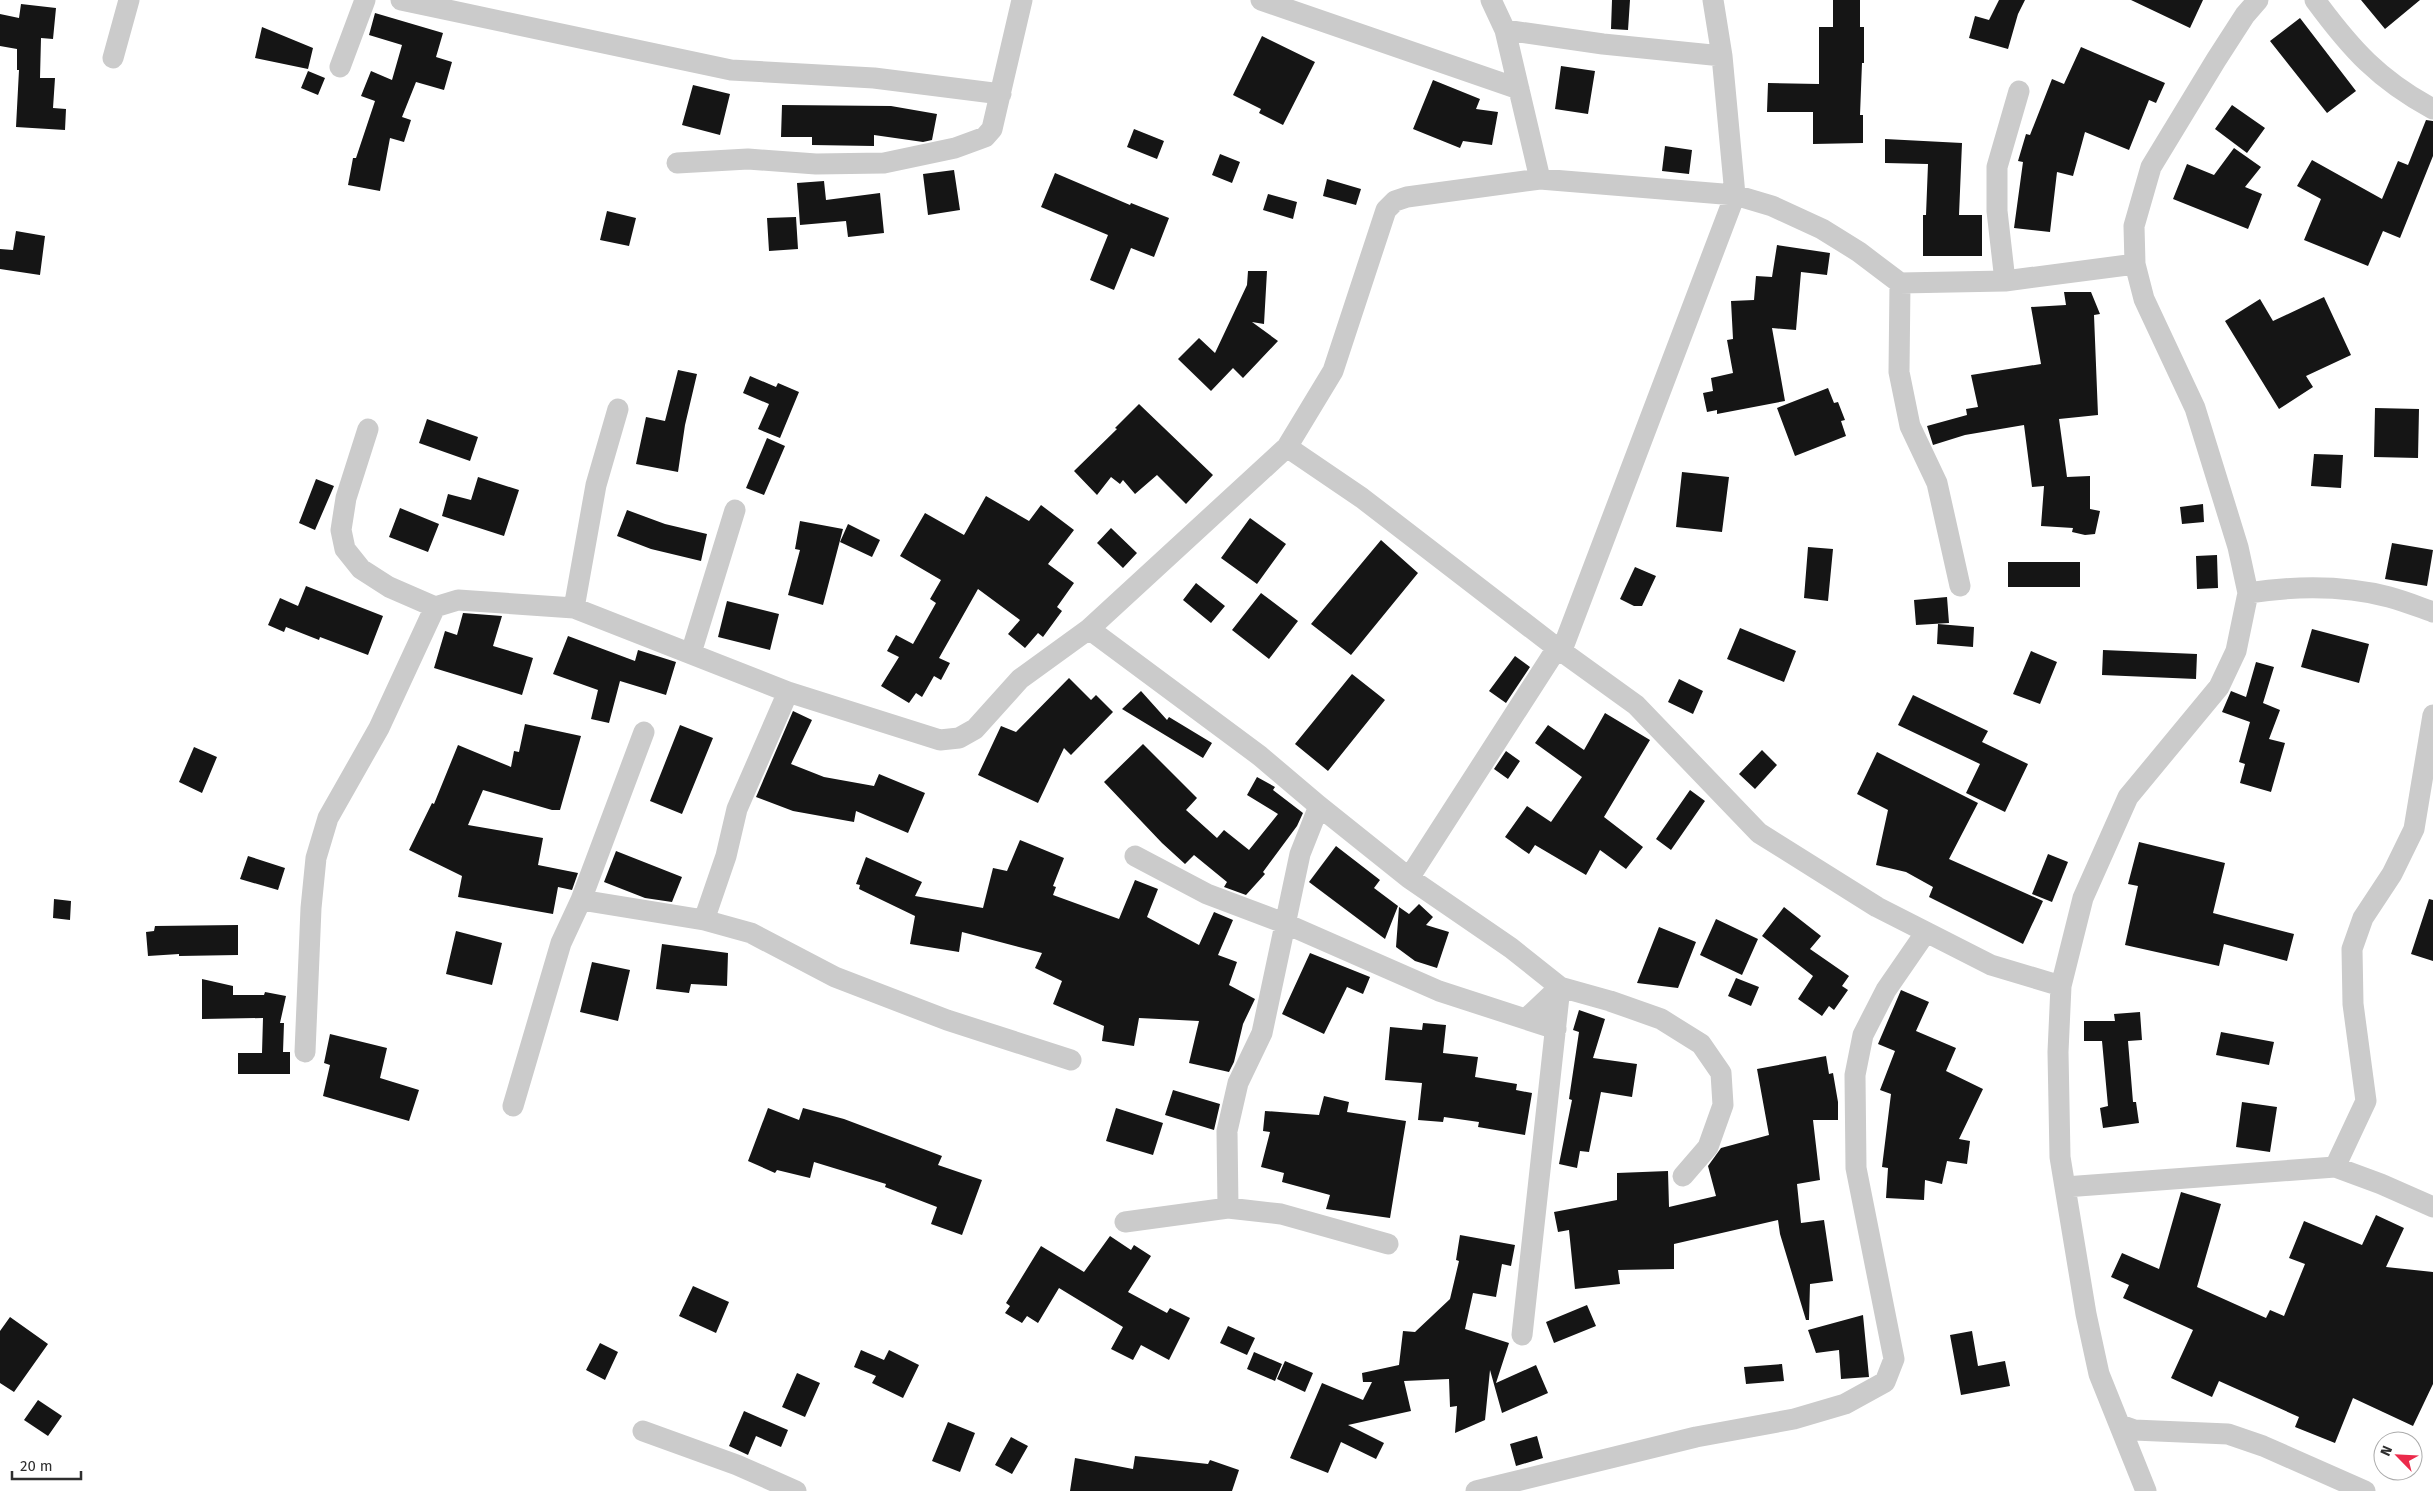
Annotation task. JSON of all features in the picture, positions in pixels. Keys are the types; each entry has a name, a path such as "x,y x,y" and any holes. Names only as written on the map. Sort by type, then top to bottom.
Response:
{"street":[{"path":"113,58 129,0"},
{"path":"340,67 365,0"},
{"path":"401,0 731,70 874,78 1001,94"},
{"path":"677,164 748,160 816,164 884,163 955,148 985,137 992,128 1022,0"},
{"path":"1261,0 1519,89"},
{"path":"1491,0 1504,30 1540,179"},
{"path":"1410,878 1560,649 1735,195 1722,56 1713,0"},
{"path":"2146,1491 2098,1366 2086,1314 2060,1148 2058,1052 2061,986 2083,898 2128,797 2219,687 2236,650 2248,593 2238,547 2195,408 2144,299 2135,264 2134,226 2151,167 2216,60 2245,15 2258,0"},
{"path":"2315,0 2343,38 2378,74 2433,109"},
{"path":"1504,30 1603,44 1722,56"},
{"path":"2005,281 1997,211 1997,167 2019,91"},
{"path":"368,430 346,498 342,530 345,550 361,569 389,587 435,607 458,600 574,608 788,692 940,740 959,738 975,729 1020,679 1089,629 1287,447 1333,371 1386,210 1395,202 1407,197 1540,179 1735,195 1772,206 1822,229 1859,252 1900,283 2005,281 2135,264"},
{"path":"1900,283 1899,372 1910,426 1937,483 1960,586"},
{"path":"574,608 596,485 618,409"},
{"path":"1287,447 1362,498 1636,705 1759,833 1877,907 1991,965 2061,986"},
{"path":"692,653 735,510"},
{"path":"2248,593 2284,588 2339,589 2389,597 2433,612"},
{"path":"306,1052 311,908 316,858 328,818 379,728 435,607"},
{"path":"1089,629 1260,756 1318,806 1410,878 1511,948 1560,986 1661,1019 1701,1044 1721,1073 1723,1105 1708,1147 1683,1176"},
{"path":"704,920 726,856 737,809 788,692"},
{"path":"2335,1168 2366,1101 2352,1004 2352,948 2363,918 2392,874 2414,829 2426,794 2433,715"},
{"path":"513,1106 561,943 581,900 644,732"},
{"path":"1228,1208 1227,1131 1238,1082 1262,1033 1300,854 1318,806"},
{"path":"1135,856 1207,894 1284,923 1439,992 1556,1029"},
{"path":"581,900 704,920 752,934 835,977 947,1020 1071,1060"},
{"path":"1476,1491 1696,1437 1794,1419 1845,1404 1886,1382 1894,1359 1856,1168 1855,1076 1863,1035 1886,990 1926,932"},
{"path":"1526,1019 1560,986"},
{"path":"1522,1335 1560,986"},
{"path":"2065,1187 2335,1168 2381,1184 2433,1207"},
{"path":"1125,1222 1228,1208 1281,1214 1388,1244"},
{"path":"2120,1425 2134,1430 2228,1434 2263,1446 2365,1491"},
{"path":"644,1431 737,1465 796,1491"}],"building":[{"path":"1612,0 1630,0 1628,30 1611,29"},
{"path":"1833,0 1860,0 1860,27 1864,27 1864,63 1862,63 1860,115 1863,115 1863,143 1813,144 1813,112 1767,112 1768,83 1819,84 1819,27 1833,27"},
{"path":"1999,0 2025,0 2018,14 2008,49 1969,38 1975,16 1989,20"},
{"path":"2131,0 2203,0 2190,28"},
{"path":"2361,0 2420,0 2385,29"},
{"path":"21,4 56,8 53,39 41,38 40,78 55,78 53,108 66,109 65,130 16,127 19,70 17,70 17,49 0,46 0,14 19,18"},
{"path":"375,13 443,33 436,57 452,62 444,90 416,82 402,117 411,120 404,142 390,138 380,191 348,185 353,158 356,158 375,101 361,96 371,71 392,80 402,45 369,35"},
{"path":"2300,18 2356,91 2327,113 2270,41"},
{"path":"262,27 313,48 308,69 255,58"},
{"path":"1262,36 1315,62 1283,125 1259,113 1261,109 1233,95"},
{"path":"2081,47 2165,83 2156,103 2149,100 2129,150 2085,132 2073,176 2057,172 2050,232 2014,228 2023,162 2018,161 2026,134 2030,135 2052,79 2064,84"},
{"path":"1561,66 1595,71 1588,114 1555,109"},
{"path":"308,71 325,78 318,95 301,88"},
{"path":"1433,80 1480,99 1476,109 1498,112 1492,145 1463,141 1460,148 1413,129"},
{"path":"693,85 730,94 720,135 682,125"},
{"path":"782,105 891,106 937,114 932,140 923,142 874,135 874,146 812,145 812,137 781,137"},
{"path":"2232,105 2265,128 2247,153 2215,129"},
{"path":"2426,120 2433,121 2433,156 2400,238 2383,231 2368,266 2304,240 2321,199 2297,186 2312,160 2382,199 2398,161 2408,165"},
{"path":"1134,129 1164,141 1157,159 1127,147"},
{"path":"1885,139 1962,143 1959,215 1982,215 1982,256 1923,256 1923,215 1926,215 1928,164 1885,163"},
{"path":"1665,146 1692,150 1689,174 1662,171"},
{"path":"2234,148 2261,167 2245,187 2262,194 2248,229 2173,199 2187,164 2214,175"},
{"path":"1220,154 1240,162 1232,183 1212,175"},
{"path":"954,170 960,210 928,215 923,174"},
{"path":"1055,173 1130,205 1131,203 1169,218 1154,257 1131,248 1114,290 1090,280 1108,235 1041,207"},
{"path":"1327,179 1361,189 1356,205 1323,196"},
{"path":"824,181 826,200 880,193 884,233 848,237 846,221 800,225 797,183"},
{"path":"1268,194 1297,202 1293,219 1263,210"},
{"path":"607,211 636,218 629,246 600,240"},
{"path":"796,217 798,249 769,251 767,218"},
{"path":"16,231 45,236 40,275 0,269 0,249 13,250"},
{"path":"1777,245 1830,253 1827,275 1801,272 1796,330 1772,328 1785,401 1717,414 1717,410 1707,412 1703,393 1713,391 1711,378 1733,373 1727,340 1733,339 1731,301 1754,300 1756,276 1772,277"},
{"path":"1248,271 1267,271 1264,324 1252,322 1278,341 1243,378 1233,368 1211,391 1178,359 1199,338 1215,353 1247,285"},
{"path":"2064,292 2091,292 2100,314 2094,315 2098,415 2059,419 2067,477 2090,476 2090,509 2100,511 2095,534 2085,535 2072,532 2073,528 2041,526 2044,486 2032,487 2024,425 1965,435 1933,445 1927,426 1967,415 1966,409 1978,407 1971,375 2041,364 2031,307 2066,305"},
{"path":"2324,297 2351,355 2306,376 2313,387 2279,409 2225,321 2260,299 2273,321"},
{"path":"678,370 697,374 685,425 678,472 636,464 646,417 665,421"},
{"path":"750,376 776,387 778,383 799,392 780,438 758,429 769,404 743,393"},
{"path":"1828,388 1834,403 1838,402 1845,420 1841,421 1846,436 1795,456 1777,408"},
{"path":"1139,404 1213,475 1186,504 1157,475 1135,494 1123,480 1120,484 1111,477 1097,495 1074,471 1117,429 1115,428"},
{"path":"2375,408 2419,409 2418,458 2374,457"},
{"path":"427,419 478,437 470,461 419,443"},
{"path":"767,438 785,446 764,495 746,488"},
{"path":"2314,454 2343,455 2341,488 2311,486"},
{"path":"1682,472 1729,477 1722,532 1676,527"},
{"path":"478,477 519,490 504,536 442,516 448,494 471,500"},
{"path":"316,479 334,486 315,530 299,523"},
{"path":"986,496 1029,521 1041,505 1074,530 1048,564 1074,583 1057,607 1062,611 1043,637 1038,633 1025,648 1008,634 1020,620 978,589 939,658 950,663 941,680 934,676 922,697 916,693 909,703 881,686 899,657 887,651 896,635 913,644 936,603 930,599 941,580 900,556 925,513 964,535"},
{"path":"2203,504 2204,522 2182,524 2180,507"},
{"path":"400,508 439,524 428,552 389,537"},
{"path":"627,510 665,524 707,534 701,561 651,549 617,536"},
{"path":"1250,518 1286,544 1257,584 1221,558"},
{"path":"800,521 843,529 823,605 788,595 800,550 795,549"},
{"path":"848,524 880,540 872,557 840,542"},
{"path":"1111,528 1137,553 1123,568 1097,543"},
{"path":"1381,540 1418,573 1351,655 1311,624"},
{"path":"2392,543 2433,550 2427,586 2385,579"},
{"path":"1808,547 1833,549 1828,601 1804,598"},
{"path":"2217,555 2218,588 2197,589 2196,556"},
{"path":"2008,562 2080,562 2080,587 2008,587"},
{"path":"1635,567 1656,576 1642,606 1634,606 1620,599"},
{"path":"1196,583 1225,606 1211,623 1183,600"},
{"path":"306,586 383,616 368,655 320,637 319,640 286,627 284,632 268,625 280,598 298,606"},
{"path":"1261,593 1298,621 1269,659 1232,630"},
{"path":"1947,597 1949,623 1916,625 1914,600"},
{"path":"727,601 779,614 770,650 718,637"},
{"path":"463,613 502,616 493,646 533,658 522,695 434,668 445,631 457,635"},
{"path":"1938,624 1974,627 1973,647 1937,644"},
{"path":"1740,628 1796,651 1784,682 1727,659"},
{"path":"2312,629 2369,644 2359,683 2301,667"},
{"path":"568,636 635,661 638,650 676,662 666,695 620,681 609,723 591,719 598,690 553,674"},
{"path":"2103,650 2197,654 2196,679 2102,675"},
{"path":"2031,651 2057,662 2040,704 2013,694"},
{"path":"1515,656 1530,667 1506,703 1489,691"},
{"path":"2256,662 2274,667 2263,703 2280,710 2269,739 2285,743 2271,792 2240,783 2245,764 2239,762 2250,722 2222,712 2231,691 2246,697"},
{"path":"1352,674 1385,700 1328,771 1295,744"},
{"path":"1069,678 1091,700 1096,695 1113,712 1071,755 1064,748 1038,803 978,775 1001,726 1016,732"},
{"path":"1679,679 1703,691 1693,714 1668,702"},
{"path":"1141,691 1167,720 1169,717 1212,743 1203,758 1122,709"},
{"path":"1913,695 1988,731 1982,742 2028,764 2005,812 1966,793 1980,764 1898,725"},
{"path":"793,711 812,720 791,764 824,777 874,786 879,774 925,793 908,833 856,811 854,822 793,811 756,797"},
{"path":"1605,713 1650,740 1604,817 1643,847 1626,869 1600,850 1586,875 1535,845 1529,854 1505,837 1527,806 1551,822 1582,777 1535,743 1548,725 1584,750"},
{"path":"525,724 581,736 560,810 552,810 483,790 468,825 543,838 538,865 578,873 572,890 558,887 553,914 458,897 462,876 409,850 432,803 434,804 458,745 511,767 514,751 519,752"},
{"path":"680,725 713,738 682,814 650,801"},
{"path":"1143,744 1197,798 1186,810 1217,838 1224,830 1249,850 1278,814 1247,795 1257,777 1275,787 1273,790 1303,813 1297,826 1263,872 1265,874 1246,895 1224,887 1227,882 1194,855 1185,864 1162,843 1104,782"},
{"path":"194,747 217,757 202,793 179,782"},
{"path":"1762,750 1777,765 1755,789 1739,774"},
{"path":"1506,751 1520,761 1508,779 1494,769"},
{"path":"1877,752 1978,803 1949,859 2043,901 2023,944 1929,897 1933,887 1906,872 1876,865 1888,810 1857,794"},
{"path":"1690,790 1705,801 1671,850 1656,839"},
{"path":"1020,840 1064,858 1053,886 1056,887 1053,895 1119,919 1135,880 1158,889 1147,917 1199,945 1214,912 1233,920 1218,955 1237,962 1229,985 1255,999 1243,1024 1234,1062 1229,1072 1189,1063 1199,1021 1139,1018 1134,1046 1102,1041 1104,1026 1053,1004 1062,981 1035,968 1042,953 962,932 959,952 910,944 915,916 859,889 860,885 856,884 866,857 922,882 915,896 983,908 993,868 1007,871"},
{"path":"2139,842 2225,863 2213,913 2294,934 2287,961 2224,944 2219,966 2125,945 2138,886 2128,884"},
{"path":"1336,846 1380,880 1374,888 1398,906 1385,939 1309,882"},
{"path":"616,851 682,877 672,902 645,898 604,882"},
{"path":"2048,854 2068,862 2052,902 2032,894"},
{"path":"248,856 285,868 278,890 240,879"},
{"path":"54,899 71,901 70,920 53,918"},
{"path":"2429,899 2433,900 2433,961 2411,954"},
{"path":"1419,904 1433,917 1426,925 1449,932 1437,968 1415,961 1396,947 1399,907 1409,914"},
{"path":"1784,907 1821,936 1810,949 1849,976 1842,986 1848,990 1834,1010 1829,1006 1822,1016 1798,999 1813,976 1762,936"},
{"path":"1716,919 1758,939 1742,975 1700,955"},
{"path":"238,925 238,955 179,956 179,954 148,956 146,932 154,931 155,926"},
{"path":"1659,927 1696,942 1678,988 1637,983"},
{"path":"456,931 502,943 492,985 446,974"},
{"path":"662,944 728,953 727,986 691,984 689,993 656,989"},
{"path":"1310,953 1370,977 1363,994 1347,987 1324,1034 1282,1014"},
{"path":"592,962 630,970 618,1021 580,1012"},
{"path":"1736,978 1759,987 1751,1006 1728,996"},
{"path":"202,979 233,986 233,995 264,995 265,992 286,996 280,1023 284,1023 283,1052 290,1052 290,1074 238,1074 238,1053 262,1053 263,1018 202,1019"},
{"path":"1901,990 1929,1002 1916,1031 1956,1048 1946,1071 1983,1089 1959,1139 1970,1141 1967,1164 1947,1161 1942,1184 1925,1180 1924,1200 1886,1198 1888,1168 1882,1167 1891,1094 1880,1090 1895,1051 1878,1044"},
{"path":"1579,1010 1605,1019 1593,1058 1637,1064 1632,1097 1601,1092 1589,1152 1580,1151 1577,1168 1559,1164 1572,1100 1569,1099 1579,1032 1573,1030"},
{"path":"2140,1012 2142,1040 2128,1041 2133,1102 2136,1102 2139,1123 2103,1128 2100,1108 2108,1106 2102,1041 2084,1041 2084,1021 2115,1021 2114,1014"},
{"path":"1423,1023 1446,1025 1443,1053 1478,1057 1475,1077 1517,1084 1516,1090 1532,1093 1525,1135 1478,1127 1479,1122 1444,1117 1443,1122 1418,1120 1422,1083 1385,1080 1390,1027 1422,1030"},
{"path":"2221,1032 2274,1042 2269,1065 2216,1055"},
{"path":"330,1034 387,1048 380,1078 419,1090 409,1121 323,1096 330,1065 324,1063"},
{"path":"1826,1056 1829,1074 1833,1073 1838,1102 1838,1120 1813,1120 1820,1180 1797,1184 1801,1223 1824,1220 1833,1281 1810,1284 1809,1320 1806,1320 1780,1234 1778,1220 1674,1244 1674,1269 1618,1270 1620,1284 1575,1289 1569,1230 1558,1232 1554,1212 1617,1200 1617,1173 1668,1171 1669,1207 1716,1196 1708,1166 1721,1148 1769,1135 1757,1069"},
{"path":"1173,1090 1220,1104 1214,1130 1165,1115"},
{"path":"1324,1096 1349,1102 1347,1112 1406,1121 1390,1218 1326,1209 1330,1195 1282,1182 1284,1173 1261,1167 1270,1132 1263,1131 1265,1111 1319,1115"},
{"path":"2242,1102 2277,1107 2270,1152 2236,1147"},
{"path":"768,1108 799,1120 803,1108 844,1119 942,1156 938,1165 982,1180 962,1235 931,1224 937,1207 885,1187 886,1184 814,1162 810,1178 777,1170 775,1173 748,1161"},
{"path":"1116,1108 1163,1123 1153,1155 1106,1141"},
{"path":"2181,1192 2221,1204 2197,1287 2266,1318 2270,1310 2284,1316 2305,1264 2289,1258 2304,1221 2362,1245 2376,1215 2404,1228 2386,1267 2433,1272 2433,1384 2413,1426 2353,1398 2335,1443 2295,1427 2299,1417 2219,1381 2212,1397 2171,1378 2193,1330 2123,1298 2129,1285 2111,1277 2122,1253 2159,1269"},
{"path":"1460,1235 1515,1245 1511,1266 1502,1264 1496,1297 1473,1293 1465,1329 1509,1343 1496,1383 1536,1365 1548,1393 1502,1413 1490,1370 1485,1420 1455,1433 1457,1406 1450,1407 1449,1379 1404,1381 1411,1411 1348,1425 1384,1443 1376,1459 1341,1442 1328,1473 1290,1458 1322,1383 1363,1400 1372,1382 1363,1382 1362,1373 1399,1365 1403,1331 1415,1332 1450,1299 1459,1261 1456,1260"},
{"path":"1110,1236 1131,1250 1134,1245 1151,1256 1128,1292 1167,1313 1170,1308 1190,1318 1169,1360 1141,1345 1133,1360 1111,1349 1123,1327 1059,1288 1038,1323 1027,1316 1022,1323 1005,1313 1010,1306 1006,1303 1041,1246 1084,1272"},
{"path":"693,1286 729,1302 716,1333 679,1316"},
{"path":"1587,1305 1596,1326 1554,1343 1546,1322"},
{"path":"1863,1315 1869,1377 1841,1379 1839,1350 1816,1353 1808,1330"},
{"path":"10,1317 48,1344 14,1392 0,1383 0,1331"},
{"path":"1228,1326 1255,1338 1247,1355 1220,1343"},
{"path":"1972,1331 1978,1366 2005,1361 2010,1386 1961,1395 1950,1335"},
{"path":"600,1343 618,1352 605,1380 586,1370"},
{"path":"861,1350 884,1360 889,1350 919,1365 903,1398 872,1383 876,1376 854,1367"},
{"path":"1254,1352 1282,1364 1275,1381 1247,1369"},
{"path":"1285,1361 1313,1373 1305,1392 1277,1379"},
{"path":"1782,1364 1784,1381 1746,1384 1744,1367"},
{"path":"797,1373 820,1383 805,1417 782,1407"},
{"path":"38,1400 62,1416 48,1436 24,1420"},
{"path":"744,1411 788,1430 781,1447 756,1436 748,1455 729,1446"},
{"path":"948,1422 975,1433 960,1472 932,1461"},
{"path":"1537,1436 1543,1458 1516,1466 1510,1444"},
{"path":"1011,1437 1028,1446 1012,1474 995,1465"},
{"path":"1135,1456 1208,1464 1210,1460 1239,1470 1232,1491 1070,1491 1075,1458 1133,1469"}]}
